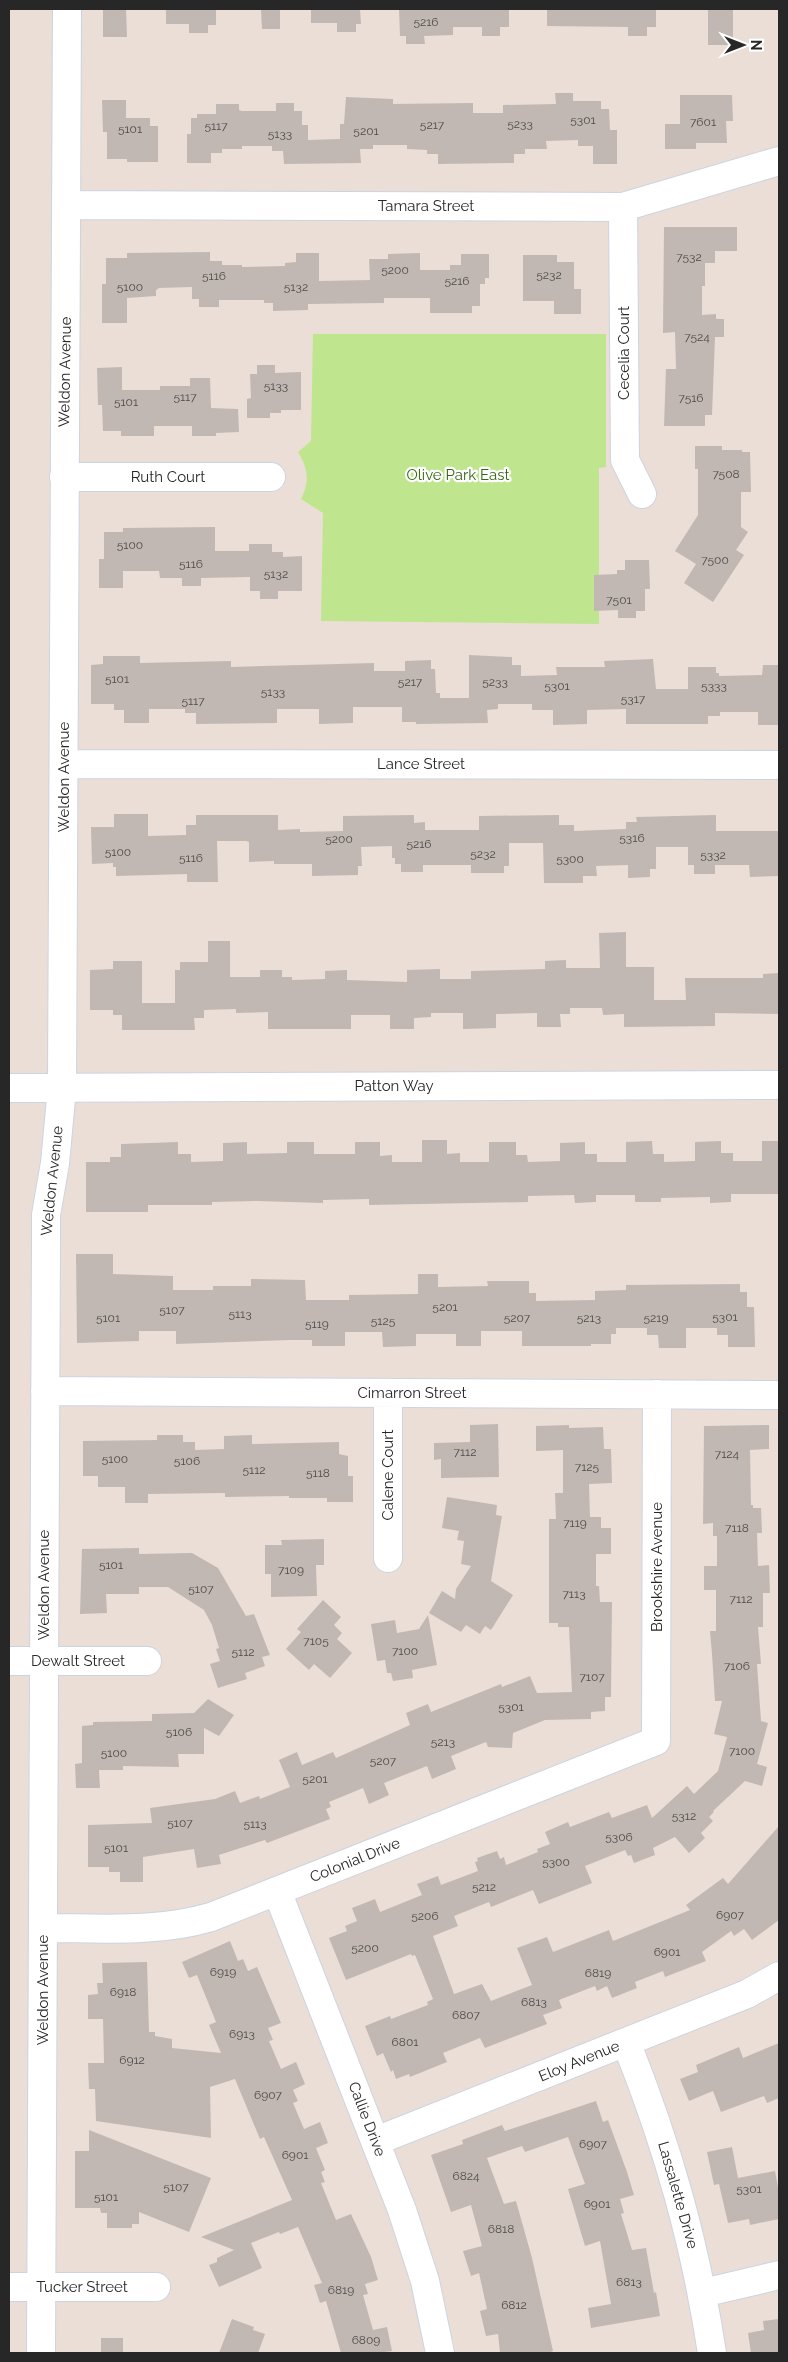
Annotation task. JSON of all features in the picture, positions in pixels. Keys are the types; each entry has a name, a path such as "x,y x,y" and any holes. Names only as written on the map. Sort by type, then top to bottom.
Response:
{"street":[{"name":"Weldon Avenue","path":"41,2353 46,1215 55,1163 62,1088 67,9"},
{"name":"Tamara Street","path":"67,205 623,207 779,161"},
{"name":"Cecelia Court","path":"623,207 625,460 642,494"},
{"name":"Ruth Court","path":"64,477 271,477"},
{"name":"Lance Street","path":"64,764 779,765"},
{"name":"Patton Way","path":"9,1088 779,1084"},
{"name":"Cimarron Street","path":"45,1392 779,1394"},
{"name":"Calene Court","path":"388,1393 388,1558"},
{"name":"Brookshire Avenue","path":"656,1741 657,1394"},
{"name":"Dewalt Street","path":"9,1661 147,1661"},
{"name":"Colonial Drive","path":"43,1928 159,1928 186,1924 211,1917 656,1741"},
{"name":"Callie Drive","path":"277,1891 402,2210 424,2281 440,2353"},
{"name":"Eloy Avenue","path":"376,2141 747,1994 779,1976"},
{"name":"Lassalette Drive","path":"626,2042 669,2157 685,2213 703,2293 712,2353"},
{"path":"703,2293 779,2275"},
{"name":"Tucker Street","path":"9,2286 156,2287"}],"green space":[{"name":"Olive Park East","path":"313,334 606,334 606,467 599,468 599,624 321,621 323,513 301,499 306,487 307,475 298,452 311,441"}],"building":[{"path":"103,9 126,9 127,37 103,37"},
{"path":"166,9 216,9 216,25 208,25 208,33 189,33 189,24 166,24"},
{"path":"261,9 280,9 280,29 262,29"},
{"path":"311,9 360,9 361,24 356,24 356,32 337,32 337,23 311,23"},
{"path":"399,9 509,9 509,27 500,27 500,36 482,36 482,27 453,27 453,35 424,36 425,44 406,44 406,36 400,36"},
{"path":"547,9 656,9 656,27 647,27 647,36 628,36 628,27 547,26"},
{"path":"708,9 733,10 733,45 708,45"},
{"path":"555,93 573,93 573,101 601,101 601,109 609,109 610,130 617,130 617,164 593,164 593,146 578,146 578,140 546,141 547,149 525,149 525,154 514,154 514,163 438,164 438,154 427,154 427,150 407,149 407,145 373,145 373,149 360,149 361,163 284,164 283,151 272,151 272,146 242,146 242,149 222,149 222,153 211,153 211,163 187,163 187,134 191,134 191,118 197,118 197,114 216,114 216,104 239,104 239,110 242,111 276,111 276,103 294,103 294,111 302,111 302,125 308,125 308,140 340,139 340,124 344,124 346,97 393,99 393,104 473,103 473,113 503,113 503,105 556,104"},
{"path":"680,95 732,95 733,121 726,121 727,143 696,143 696,149 665,149 665,124 680,124"},
{"path":"102,100 126,100 126,118 150,118 150,126 158,126 158,162 127,162 127,159 107,159 107,132 103,132"},
{"path":"664,227 737,227 737,251 715,251 715,263 705,263 705,286 702,286 702,315 716,314 716,319 724,319 724,337 715,337 712,415 705,415 705,426 664,426 666,369 676,369 675,332 663,333"},
{"path":"210,252 210,261 222,261 222,265 242,265 242,267 285,266 285,263 296,262 296,253 319,253 319,281 370,280 369,259 388,259 388,254 420,253 420,270 450,270 450,265 461,265 461,254 489,254 489,278 485,278 485,284 480,284 480,306 472,306 472,313 430,313 430,298 384,298 384,303 308,304 308,310 273,311 273,303 264,303 264,300 219,300 219,307 199,307 199,299 192,299 192,287 159,288 156,290 156,296 127,298 127,323 102,323 102,284 106,284 106,258 127,258 127,253"},
{"path":"523,255 557,255 557,262 574,262 574,289 581,289 581,314 554,314 554,301 523,301"},
{"path":"257,365 275,365 275,373 301,372 301,410 281,410 281,413 270,413 270,418 247,418 247,399 251,398 250,374 257,374"},
{"path":"122,367 122,390 160,390 160,386 190,386 190,378 210,378 211,408 238,409 239,432 216,433 216,436 192,436 192,426 154,426 154,436 121,436 121,431 103,431 102,405 98,405 97,368"},
{"path":"695,446 722,446 722,450 750,452 751,492 741,492 741,527 748,532 736,550 744,555 713,602 684,583 696,564 675,551 698,515 698,469 695,469"},
{"path":"215,527 215,551 249,551 249,544 272,544 272,552 283,552 283,557 302,556 302,591 278,591 278,599 260,599 260,591 250,591 250,577 201,578 201,586 182,586 182,578 160,578 159,571 123,571 123,588 99,588 99,559 104,559 104,532 123,532 123,528"},
{"path":"625,560 649,560 650,589 645,589 645,611 636,611 636,618 618,618 618,610 594,611 594,575 617,574 617,570 625,570"},
{"path":"469,655 512,657 512,665 521,665 521,676 557,675 556,667 605,667 604,661 653,659 656,689 688,689 688,667 716,667 716,673 719,673 719,676 762,675 763,665 779,665 779,725 758,725 758,712 720,712 720,716 708,716 708,724 626,724 626,709 587,710 587,724 553,725 553,710 532,710 532,704 498,704 498,709 487,710 488,723 416,724 416,722 402,722 402,707 353,707 353,723 319,724 319,709 277,709 277,723 196,724 196,713 185,713 185,709 149,709 149,723 124,723 124,710 114,710 114,704 91,704 91,665 103,664 103,656 140,656 140,663 231,661 231,667 374,663 374,671 405,671 405,661 431,660 431,669 435,669 436,693 440,693 440,698 469,698"},
{"path":"114,814 148,814 148,836 186,835 186,825 196,825 196,815 278,815 278,830 300,829 300,832 343,831 343,816 414,815 414,823 425,822 425,830 479,830 479,816 559,815 559,825 574,825 574,831 626,829 626,822 637,822 636,817 716,815 716,831 779,831 779,876 750,877 749,865 715,865 715,874 694,874 694,865 688,865 688,847 656,847 656,869 650,869 650,877 628,878 628,865 596,866 597,876 583,876 583,883 544,883 543,843 509,843 509,866 504,866 504,873 471,873 471,865 423,865 423,872 401,872 401,864 395,864 395,858 392,858 392,846 361,847 362,866 358,866 358,875 312,876 312,864 274,864 274,861 249,862 249,842 217,841 218,882 187,882 187,874 116,876 116,867 113,867 113,863 92,864 91,827 114,827"},
{"path":"626,932 626,967 654,967 654,1000 686,1000 685,978 763,978 763,974 779,973 779,1014 715,1013 715,1026 624,1027 624,1014 603,1015 602,1008 570,1008 570,1014 560,1014 561,1027 537,1027 537,1013 496,1014 496,1028 463,1029 463,1013 431,1013 431,1017 414,1018 414,1029 390,1029 390,1015 351,1015 351,1029 268,1029 268,1012 236,1013 236,1009 204,1010 204,1018 194,1018 195,1030 122,1030 122,1015 113,1015 113,1010 90,1010 90,970 113,969 113,961 142,961 142,1003 175,1003 175,970 180,970 180,962 208,962 208,941 230,941 230,977 260,977 260,970 282,970 282,977 292,977 292,980 325,979 325,971 347,970 347,980 407,982 407,970 440,969 440,979 471,979 471,971 545,969 545,961 566,960 566,968 600,968 599,933"},
{"path":"422,1140 447,1140 447,1154 460,1153 460,1162 489,1162 489,1142 516,1142 516,1155 527,1155 528,1162 560,1161 560,1143 585,1142 585,1154 597,1154 597,1162 626,1162 626,1142 652,1141 653,1154 664,1154 664,1162 695,1161 695,1142 721,1141 721,1153 733,1153 733,1161 762,1161 762,1141 779,1141 779,1194 731,1194 731,1202 710,1203 710,1197 661,1198 661,1202 635,1202 635,1195 596,1195 596,1202 575,1203 574,1195 528,1196 528,1202 369,1205 369,1199 323,1200 323,1203 212,1202 212,1205 148,1205 148,1212 86,1212 86,1162 110,1162 110,1157 121,1157 121,1144 178,1142 178,1154 191,1154 191,1162 223,1161 223,1143 247,1142 247,1154 287,1153 287,1142 314,1142 314,1154 355,1154 355,1142 380,1142 380,1156 392,1155 392,1162 422,1162"},
{"path":"76,1254 113,1254 113,1274 173,1276 173,1290 213,1290 213,1286 251,1286 251,1279 305,1280 306,1300 349,1300 349,1295 418,1294 418,1274 438,1274 438,1287 488,1286 487,1281 529,1281 529,1293 536,1293 536,1301 595,1300 595,1291 626,1290 626,1285 740,1284 740,1292 747,1292 747,1307 754,1307 755,1347 728,1347 728,1335 717,1335 717,1328 686,1328 686,1348 659,1348 658,1335 647,1335 647,1328 616,1328 616,1334 611,1334 611,1344 591,1344 591,1346 522,1346 522,1331 481,1331 481,1346 456,1346 456,1334 416,1334 416,1346 383,1347 382,1332 345,1332 345,1346 312,1346 312,1340 176,1344 176,1331 139,1331 139,1341 77,1343"},
{"path":"498,1424 499,1477 441,1478 441,1459 434,1460 434,1443 470,1442 470,1425"},
{"path":"569,1425 569,1428 603,1427 604,1449 611,1449 612,1483 589,1484 590,1517 601,1517 601,1528 611,1528 611,1554 596,1554 596,1586 599,1586 600,1602 612,1602 611,1697 605,1697 605,1711 591,1712 591,1719 545,1720 513,1733 512,1748 488,1747 486,1742 451,1756 456,1769 432,1779 427,1766 384,1783 389,1795 369,1804 363,1788 329,1802 331,1807 326,1809 330,1819 267,1843 265,1840 219,1855 221,1864 197,1868 194,1849 143,1857 143,1882 120,1882 120,1872 109,1872 109,1867 88,1867 88,1825 152,1823 150,1808 215,1799 235,1791 240,1803 259,1796 260,1799 290,1787 279,1760 297,1752 302,1765 333,1752 336,1758 410,1725 406,1713 428,1704 431,1712 501,1684 502,1687 530,1676 537,1693 572,1692 569,1627 558,1627 558,1623 549,1623 549,1519 556,1519 555,1493 563,1493 563,1450 536,1451 536,1426"},
{"path":"769,1425 769,1449 750,1450 751,1505 753,1505 753,1508 761,1508 762,1533 757,1533 758,1566 769,1565 770,1593 763,1593 763,1627 758,1627 761,1664 757,1664 761,1721 768,1723 757,1764 767,1767 762,1786 745,1781 713,1811 709,1817 713,1821 701,1833 705,1838 689,1853 675,1837 653,1848 655,1855 634,1863 631,1855 628,1856 625,1850 585,1866 592,1883 539,1904 533,1890 491,1907 489,1902 454,1916 458,1926 433,1936 454,1994 482,1984 491,2001 532,1985 517,1948 547,1937 553,1952 609,1930 613,1941 690,1910 686,1905 723,1878 728,1884 779,1826 779,1920 752,1940 744,1929 734,1936 731,1931 702,1952 706,1961 665,1977 663,1971 635,1982 637,1988 612,1998 607,1986 597,1991 595,1986 559,2000 562,2008 543,2015 547,2024 485,2048 480,2038 443,2053 447,2062 410,2077 409,2074 396,2079 383,2053 377,2056 365,2026 390,2016 391,2019 428,2005 427,2002 433,1999 415,1955 412,1956 411,1954 346,1980 329,1938 347,1931 345,1926 357,1921 352,1908 375,1899 380,1912 422,1895 417,1884 438,1876 441,1885 478,1871 475,1862 478,1861 477,1858 497,1851 500,1859 504,1857 506,1865 538,1852 537,1849 550,1844 545,1832 568,1822 570,1827 609,1812 612,1818 647,1805 652,1818 687,1786 694,1794 718,1771 727,1737 714,1734 722,1701 715,1701 710,1631 716,1631 716,1590 704,1590 704,1566 717,1566 717,1536 713,1536 713,1523 703,1524 704,1426"},
{"path":"157,1435 183,1435 183,1442 195,1442 195,1450 224,1449 224,1436 252,1435 252,1444 339,1442 339,1454 348,1456 348,1476 353,1476 353,1502 327,1502 327,1498 289,1498 289,1496 225,1497 225,1493 148,1494 148,1503 125,1503 125,1487 98,1487 98,1476 83,1476 83,1441 157,1440"},
{"path":"447,1497 497,1505 496,1515 502,1516 491,1581 513,1595 491,1630 485,1626 480,1634 466,1625 461,1632 429,1613 442,1591 455,1599 456,1589 471,1566 461,1564 464,1541 457,1540 459,1531 442,1528"},
{"path":"324,1539 324,1565 316,1565 317,1596 271,1597 271,1574 265,1574 265,1545 282,1545 281,1540"},
{"path":"139,1548 139,1554 192,1553 218,1568 246,1616 254,1614 270,1655 262,1657 265,1666 245,1673 247,1679 218,1688 210,1664 220,1661 216,1649 219,1648 212,1625 204,1610 168,1587 139,1587 139,1594 106,1594 107,1613 80,1614 82,1549"},
{"path":"323,1600 341,1617 334,1625 342,1633 337,1639 352,1653 330,1678 314,1664 309,1670 286,1649 301,1632 297,1629"},
{"path":"428,1615 437,1665 412,1670 413,1678 393,1681 391,1673 387,1673 385,1660 377,1661 371,1624 395,1620 397,1633 419,1629"},
{"path":"208,1699 234,1715 219,1736 204,1728 204,1754 178,1754 179,1767 123,1766 123,1770 99,1770 100,1788 76,1788 75,1764 82,1763 82,1726 93,1725 93,1722 152,1721 152,1714 194,1713"},
{"path":"230,1941 238,1961 243,1959 248,1971 257,1967 281,2023 268,2028 273,2040 269,2041 281,2069 296,2062 305,2084 293,2090 298,2101 293,2103 304,2129 320,2122 328,2143 316,2148 325,2170 321,2172 325,2182 321,2183 336,2220 351,2214 371,2257 378,2280 365,2284 368,2294 363,2295 373,2330 387,2327 392,2351 341,2353 326,2301 320,2303 314,2285 322,2283 298,2227 251,2243 262,2268 219,2287 209,2265 217,2262 217,2258 234,2250 201,2237 292,2200 264,2137 260,2139 235,2079 210,2087 211,2138 96,2121 95,2089 89,2089 88,2063 104,2063 103,2019 88,2019 88,1995 98,1994 97,1983 103,1983 102,1963 147,1962 149,2032 155,2032 155,2036 172,2039 172,2048 221,2053 209,2025 216,2022 197,1975 189,1978 182,1962"},
{"path":"779,2043 779,2098 767,2103 764,2096 721,2112 713,2091 689,2101 680,2079 698,2072 696,2065 739,2047 743,2058"},
{"path":"596,2101 603,2122 608,2120 634,2195 620,2199 624,2213 621,2214 632,2250 646,2248 660,2316 591,2328 588,2308 611,2304 600,2241 585,2246 568,2189 585,2184 568,2137 525,2152 522,2146 487,2158 504,2204 516,2201 532,2258 553,2351 548,2353 500,2353 498,2334 486,2336 480,2311 487,2309 479,2273 471,2276 463,2251 482,2246 471,2205 451,2212 431,2155 463,2144 462,2140 502,2125 505,2131"},
{"path":"89,2130 211,2178 189,2232 139,2212 139,2224 132,2224 132,2228 107,2228 107,2213 101,2213 100,2208 75,2208 75,2151 89,2151"},
{"path":"732,2147 738,2178 775,2171 779,2193 779,2219 750,2225 749,2219 728,2223 719,2184 714,2185 707,2152"},
{"path":"232,2319 254,2327 253,2330 265,2334 258,2353 219,2353"},
{"path":"779,2319 779,2353 751,2353 748,2333 764,2330 763,2321"},
{"path":"101,2338 123,2338 123,2353 101,2353"}]}
